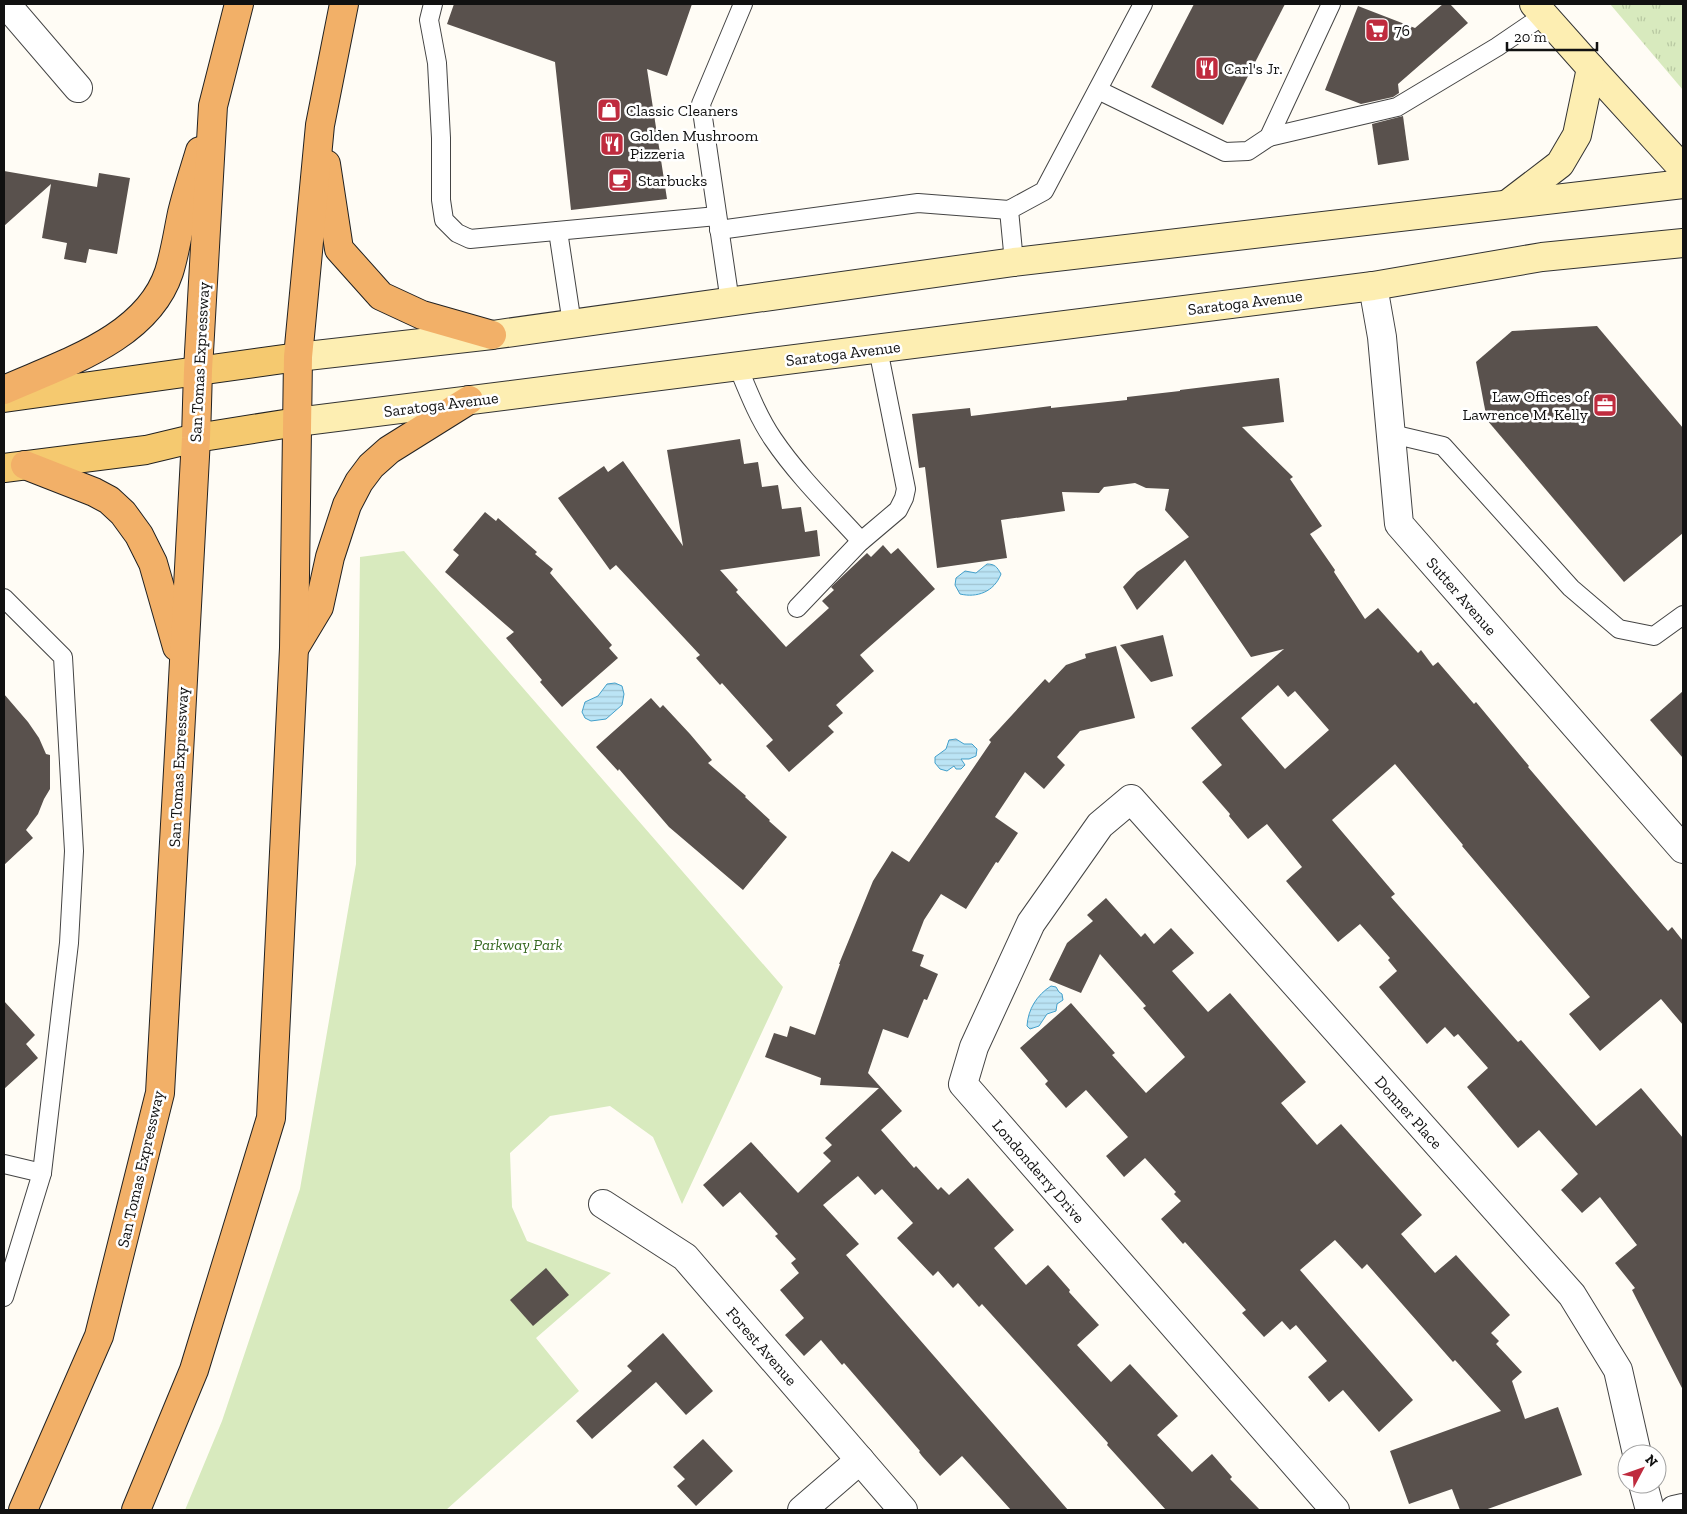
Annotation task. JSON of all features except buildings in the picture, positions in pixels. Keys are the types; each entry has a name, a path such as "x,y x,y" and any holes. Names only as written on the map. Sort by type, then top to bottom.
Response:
{"highway":[{"name":"San Tomas Expressway","path":"23,1510 100,1336 160,1093 213,106 239,4"},
{"path":"136,1510 194,1370 271,1118 294,648 298,357 320,126 344,4"},
{"path":"4,390 109,342 135,322 157,298 169,273 183,210 213,106"},
{"path":"320,126 339,249 381,296 422,315 492,335"},
{"path":"294,648 319,607 330,557 347,505 359,482 371,466 389,450 469,400"},
{"path":"14,466 94,492 108,500 123,513 140,535 153,563 176,642 181,717"}],"main road":[{"path":"1539,10 1683,169"},
{"path":"1508,204 1560,164 1577,135 1591,68"},
{"path":"4,398 298,357 492,335 1014,262 1683,184"},
{"name":"Saratoga Avenue","path":"14,466 146,450 196,438 298,422 1373,286 1542,257 1683,243"}],"street":[{"path":"6,4 78,88"},
{"name":"Sutter Avenue","path":"1373,286 1382,337 1400,524 1683,849"},
{"name":"Donner Place","path":"1131,799 1572,1295 1618,1370 1635,1444"},
{"name":"Londonderry Drive","path":"1131,799 1100,825 1032,923 974,1047 963,1084 1335,1510"},
{"name":"Forest Avenue","path":"603,1204 685,1257 903,1510"},
{"path":"802,1510 860,1460"},
{"path":"1646,1494 1650,1510"},
{"path":"1674,1510 1683,1508"}],"lane":[{"path":"433,4 429,20 437,63 441,138 441,200 444,220 457,233 470,238 558,231 718,223 918,203 1009,210 1044,191 1143,4"},
{"path":"730,302 701,104 743,4"},
{"path":"1269,137 1331,4"},
{"path":"1098,90 1225,152 1248,151 1269,137 1397,107 1497,47 1539,10"},
{"path":"1009,210 1014,262"},
{"path":"558,231 572,324"},
{"path":"797,608 861,541 898,510 904,498 906,489 878,349"},
{"path":"738,366 756,408 773,439 795,468 861,541"},
{"path":"1392,434 1424,443 1444,446 1571,588 1618,629 1654,636 1683,615"},
{"path":"4,598 63,657 74,851 69,943 42,1173 4,1297"},
{"path":"4,1164 42,1173"}],"green space":[{"path":"1610,4 1683,4 1683,90"},
{"name":"Parkway Park","path":"404,551 783,987 682,1204 653,1137 610,1106 550,1116 510,1153 512,1207 527,1241 611,1273 536,1338 579,1391 446,1510 185,1510 222,1421 300,1189 356,864 360,557"}],"water":[{"path":"987,564 996,566 1001,574 994,585 979,594 960,594 955,585 956,578 965,571 976,573"},
{"path":"615,683 622,686 624,694 622,705 606,719 591,721 585,718 582,712 585,702 598,696 607,684"},
{"path":"956,739 964,744 972,744 977,749 976,756 969,759 961,759 965,765 961,769 956,769 954,766 947,771 940,769 935,763 935,757 946,749 949,740"},
{"path":"1051,986 1056,987 1062,994 1063,1000 1057,1004 1056,1011 1047,1014 1039,1026 1030,1029 1027,1026 1031,1008 1041,994"}],"place":[{"name":"76","path":"1377,30"},
{"name":"Carl's Jr.","path":"1207,68"},
{"name":"Classic Cleaners","path":"609,110"},
{"name":"Golden Mushroom Pizzeria","path":"612,144"},
{"name":"Starbucks","path":"620,180"},
{"name":"Law Offices of Lawrence M. Kelly","path":"1605,405"}]}
